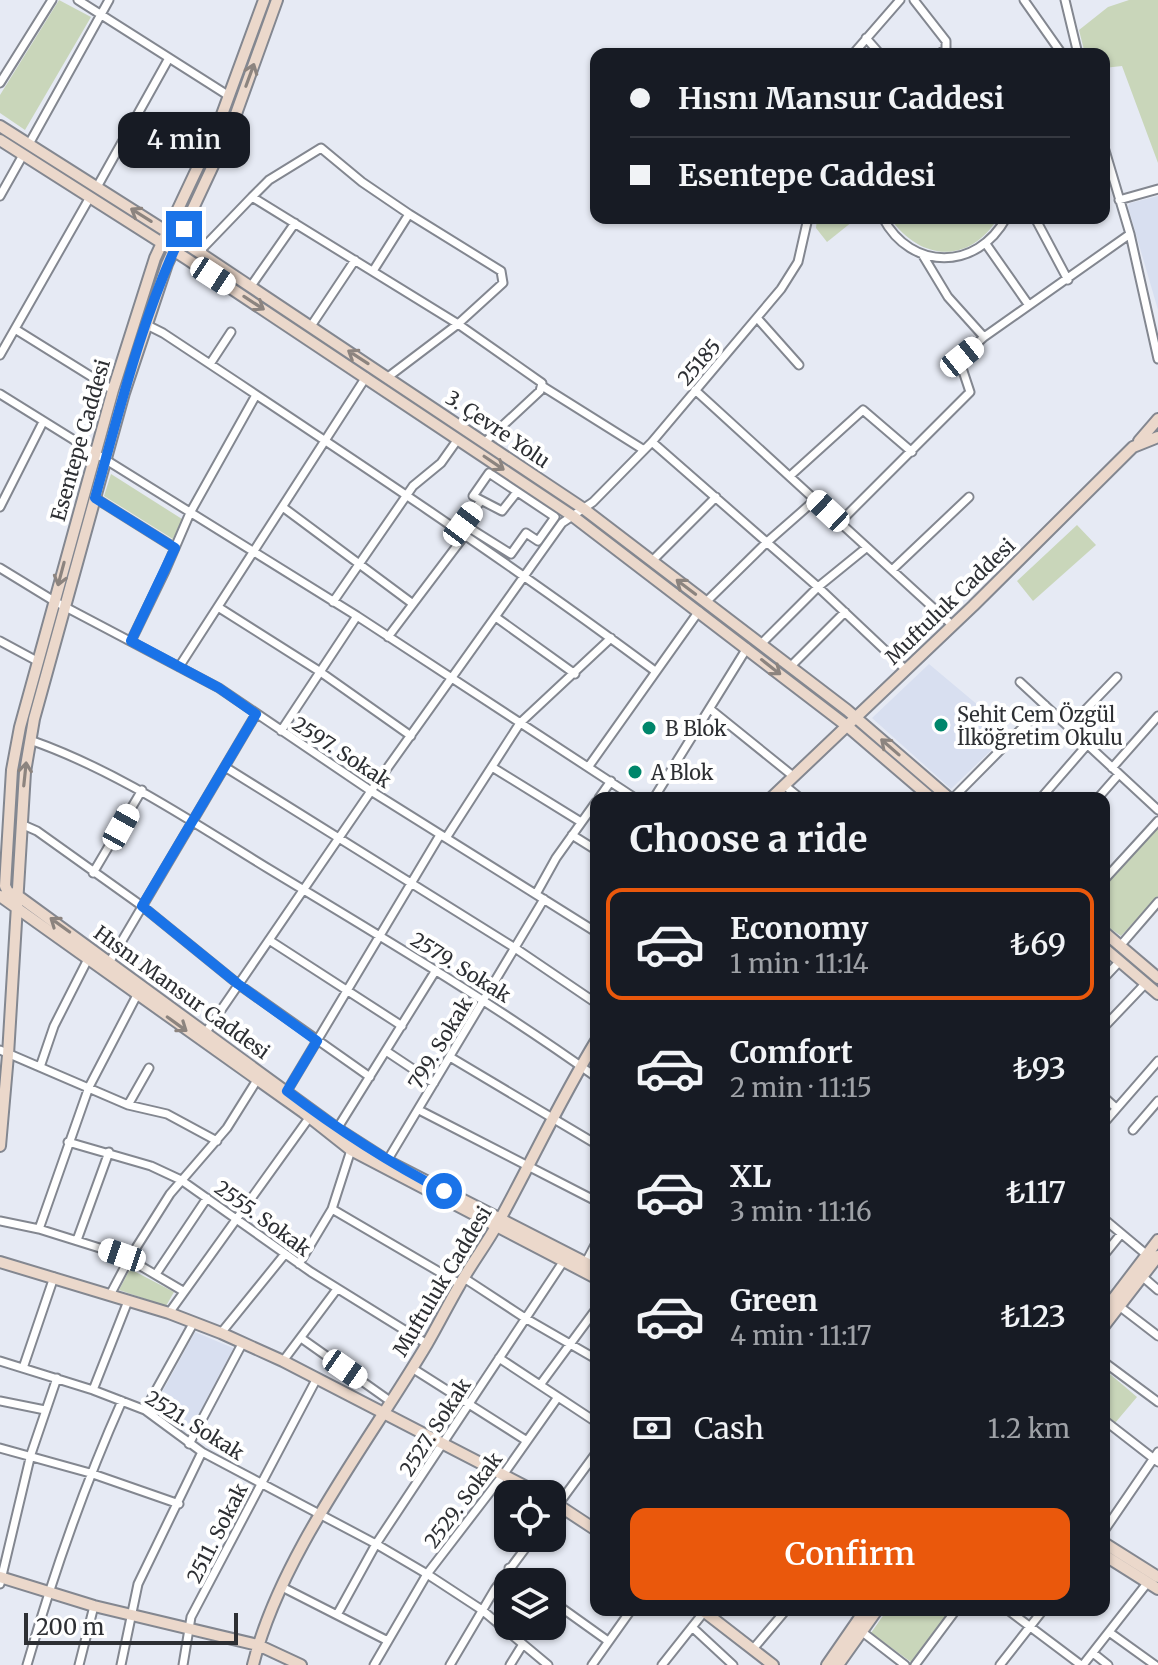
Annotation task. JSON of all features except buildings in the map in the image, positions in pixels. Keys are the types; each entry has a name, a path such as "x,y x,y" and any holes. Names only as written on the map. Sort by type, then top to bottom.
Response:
{"main road":[{"name":"Esentepe Caddesi","path":"2,888 12,773 20,727 94,454 155,258 229,96 264,0"},
{"name":"Esentepe Caddesi","path":"0,1146 4,1053 30,740 105,461 147,325 173,250 232,125 277,0"},
{"name":"3. Çevre Yolu","path":"0,126 199,252 485,442 847,726 924,792"},
{"name":"3. Çevre Yolu","path":"0,140 163,243 458,439 652,561 856,718 944,792"},
{"path":"1133,447 1158,419"},
{"name":"Muftuluk Caddesi","path":"777,792 1133,447 1158,437"},
{"path":"0,864 8,831"},
{"path":"2,888 16,907 351,1150 498,1224 590,1275"},
{"name":"Hısnı Mansur Caddesi","path":"2,888 16,894 110,961 337,1129 498,1224 590,1265"},
{"path":"1110,937 1158,978"},
{"path":"1110,953 1158,994"},
{"name":"Muftuluk Caddesi","path":"253,1665 282,1587 321,1515 498,1224 590,1051"},
{"path":"1110,1318 1143,1277 1158,1240"},
{"path":"1110,1304 1152,1256"},
{"path":"0,1262 169,1313 221,1333 317,1378 513,1480"},
{"path":"566,1513 590,1527"},
{"path":"1110,1547 1156,1579"},
{"path":"1110,1558 1156,1579"},
{"path":"1,1580 94,1606 258,1645 301,1665"},
{"path":"710,1616 773,1665"},
{"path":"827,1665 861,1616"},
{"path":"838,1665 872,1616"}],"street":[{"path":"0,83 52,0"},
{"path":"78,0 229,96"},
{"path":"29,144 109,0"},
{"path":"858,48 900,0"},
{"path":"914,0 946,41 946,48"},
{"path":"1024,0 1058,48"},
{"path":"1065,0 1077,48"},
{"path":"866,38 875,48"},
{"path":"97,187 169,58"},
{"path":"199,252 280,172 321,148 362,182 503,275 503,283 458,324 388,377"},
{"path":"0,196 23,155"},
{"path":"1110,168 1130,234 1158,359"},
{"path":"1110,184 1116,188"},
{"path":"1119,200 1158,189"},
{"path":"0,355 90,197"},
{"path":"252,197 458,324 540,381 542,386 644,450"},
{"path":"373,271 409,214"},
{"path":"251,286 295,223"},
{"name":"25185","path":"206,1032 371,791 562,523 579,513 652,442 758,319 798,262 807,224"},
{"path":"886,224 904,245 939,258 972,252 986,244 1002,224"},
{"path":"1038,224 1068,280"},
{"path":"840,522 970,392 962,368 962,357 1028,304 1068,280 1130,234"},
{"path":"986,244 1028,304"},
{"path":"922,254 948,297 984,337"},
{"path":"311,326 355,260"},
{"path":"758,319 799,365"},
{"path":"147,325 465,535 511,554 526,533 538,541 555,517 489,473 473,496 502,511 517,492"},
{"path":"15,329 113,390"},
{"path":"210,364 231,332"},
{"path":"179,667 366,377"},
{"path":"485,442 542,386"},
{"path":"695,390 952,625"},
{"path":"0,394 357,616 627,792"},
{"path":"131,641 190,513 256,395"},
{"path":"790,476 863,410 912,452"},
{"path":"0,507 43,422"},
{"path":"333,602 407,495 441,463 458,439"},
{"path":"652,442 818,587 906,670"},
{"path":"0,481 11,488"},
{"path":"652,561 716,497"},
{"path":"892,570 969,497"},
{"path":"95,498 175,548"},
{"path":"706,602 815,500"},
{"path":"480,502 463,524 655,671"},
{"path":"284,508 413,604"},
{"path":"388,637 465,535"},
{"path":"761,644 818,587 866,548"},
{"name":"2597. Sokak","path":"0,568 54,601 219,688 371,791 590,928"},
{"path":"218,607 319,671 411,736"},
{"path":"589,766 699,611"},
{"path":"790,667 845,612"},
{"path":"281,731 357,616"},
{"path":"497,618 575,674"},
{"path":"287,1091 382,936 411,882 520,723 611,638"},
{"path":"0,641 37,661"},
{"path":"658,792 747,648"},
{"path":"1069,727 1117,677"},
{"path":"1020,682 1158,810"},
{"path":"957,792 1045,705"},
{"path":"710,709 793,776"},
{"path":"110,961 256,714"},
{"path":"1112,768 1157,718"},
{"name":"2579. Sokak","path":"30,740 63,751 142,790 485,1000 590,1073"},
{"path":"1046,792 1087,745"},
{"path":"0,767 12,773"},
{"path":"225,767 515,948 590,999"},
{"path":"492,767 581,822"},
{"path":"1103,792 1119,774"},
{"name":"799. Sokak","path":"603,792 611,781"},
{"path":"784,785 793,792"},
{"path":"93,873 142,790"},
{"name":"799. Sokak","path":"387,1161 485,1000 572,835 590,810"},
{"path":"1110,873 1158,821"},
{"path":"21,824 37,831 142,906 238,984 370,1077"},
{"path":"572,835 590,846"},
{"path":"1120,946 1158,902"},
{"path":"1151,910 1158,916"},
{"path":"269,940 402,1026"},
{"path":"40,1067 54,1026 88,959"},
{"path":"1110,972 1120,961"},
{"path":"337,1129 436,970"},
{"path":"0,973 12,975"},
{"path":"1110,1021 1145,984"},
{"path":"39,1229 89,1087 137,995"},
{"path":"386,1051 434,1083"},
{"path":"4,1053 128,1105 167,1114 217,1141"},
{"path":"450,1057 590,1140"},
{"path":"1110,1116 1158,1061"},
{"path":"128,1105 149,1068"},
{"path":"110,1295 129,1259 181,1180 217,1141 257,1080"},
{"path":"1133,1130 1158,1101"},
{"path":"1110,1102 1116,1108"},
{"path":"419,1110 590,1198"},
{"path":"169,1313 309,1118"},
{"name":"2555. Sokak","path":"68,1142 109,1152 181,1180 299,1264 427,1344"},
{"path":"299,1264 332,1209 351,1150"},
{"path":"77,1240 109,1152"},
{"path":"156,1274 207,1198"},
{"path":"332,1209 590,1356"},
{"path":"0,1221 77,1240 129,1259 183,1291"},
{"path":"1110,1224 1152,1256"},
{"path":"1110,1248 1121,1234"},
{"path":"221,1333 285,1254"},
{"name":"2527. Sokak","path":"338,1613 376,1544 444,1446 563,1262"},
{"path":"23,1368 54,1277"},
{"path":"1143,1277 1158,1290"},
{"path":"283,1361 337,1289"},
{"path":"93,1390 128,1301"},
{"path":"1119,1306 1158,1336"},
{"path":"540,1385 590,1317"},
{"path":"145,1410 194,1322"},
{"path":"301,1338 390,1401"},
{"path":"189,1444 242,1344"},
{"path":"499,1358 590,1418"},
{"name":"2521. Sokak","path":"0,1361 145,1410 202,1452 427,1574 482,1610 548,1665"},
{"path":"1110,1366 1158,1402"},
{"path":"412,1368 527,1441"},
{"path":"1,1580 31,1454 57,1378"},
{"name":"2511. Sokak","path":"183,1665 191,1617 317,1378"},
{"name":"2529. Sokak","path":"374,1665 427,1574 558,1397"},
{"path":"0,1401 45,1410"},
{"path":"27,1665 48,1592 74,1526 90,1473 122,1401"},
{"path":"1110,1424 1157,1457 1110,1523"},
{"path":"0,1448 31,1454 179,1504"},
{"path":"121,1665 138,1584 202,1452"},
{"path":"566,1491 590,1461"},
{"path":"509,1568 522,1552"},
{"path":"1016,1616 1082,1665 1156,1579"},
{"path":"282,1587 388,1641"},
{"path":"450,1665 494,1591"},
{"path":"79,1665 94,1606"},
{"path":"566,1611 608,1641"},
{"path":"592,1665 627,1616"},
{"path":"662,1665 700,1616"},
{"path":"753,1649 781,1616"},
{"path":"915,1665 952,1616"},
{"path":"1000,1665 1038,1616"},
{"path":"692,1627 733,1665"},
{"path":"861,1631 905,1665"},
{"path":"1109,1632 1155,1665"},
{"path":"510,1665 523,1644"},
{"path":"1093,1653 1108,1665"}],"shaded area":[{"path":"1158,196 1158,310 1128,207 1130,203"},
{"name":"Şehit Cem Özgül İlköğretim Okulu","path":"929,664 1010,732 951,789 872,718"},
{"path":"195,1332 240,1351 191,1432 154,1407"}],"green space":[{"path":"59,0 91,17 25,130 0,113 0,95"},
{"path":"1129,0 1158,0 1158,163 1122,66 1110,67 1110,48 1084,48 1079,30 1108,7"},
{"path":"816,224 850,224 827,242"},
{"path":"895,224 993,224 973,244 944,252 915,243"},
{"path":"111,474 182,519 173,539 104,496"},
{"path":"1077,525 1096,545 1033,601 1017,581"},
{"path":"1158,825 1158,896 1121,936 1110,928 1110,877"},
{"path":"130,1269 174,1292 166,1306 119,1290"},
{"path":"1110,1374 1137,1397 1115,1423 1110,1418"},
{"path":"883,1616 946,1616 911,1662 871,1633"}],"place":[{"name":"Şehit Cem Özgül İlköğretim Okulu","path":"941,725"},
{"name":"B Blok","path":"649,728"},
{"name":"A Blok","path":"635,772"}],"route":[{"path":"184,229 153,304 95,498 175,548 131,641 219,688 256,714 142,906 238,984 317,1041 287,1091 337,1129 387,1161 444,1191"}]}
